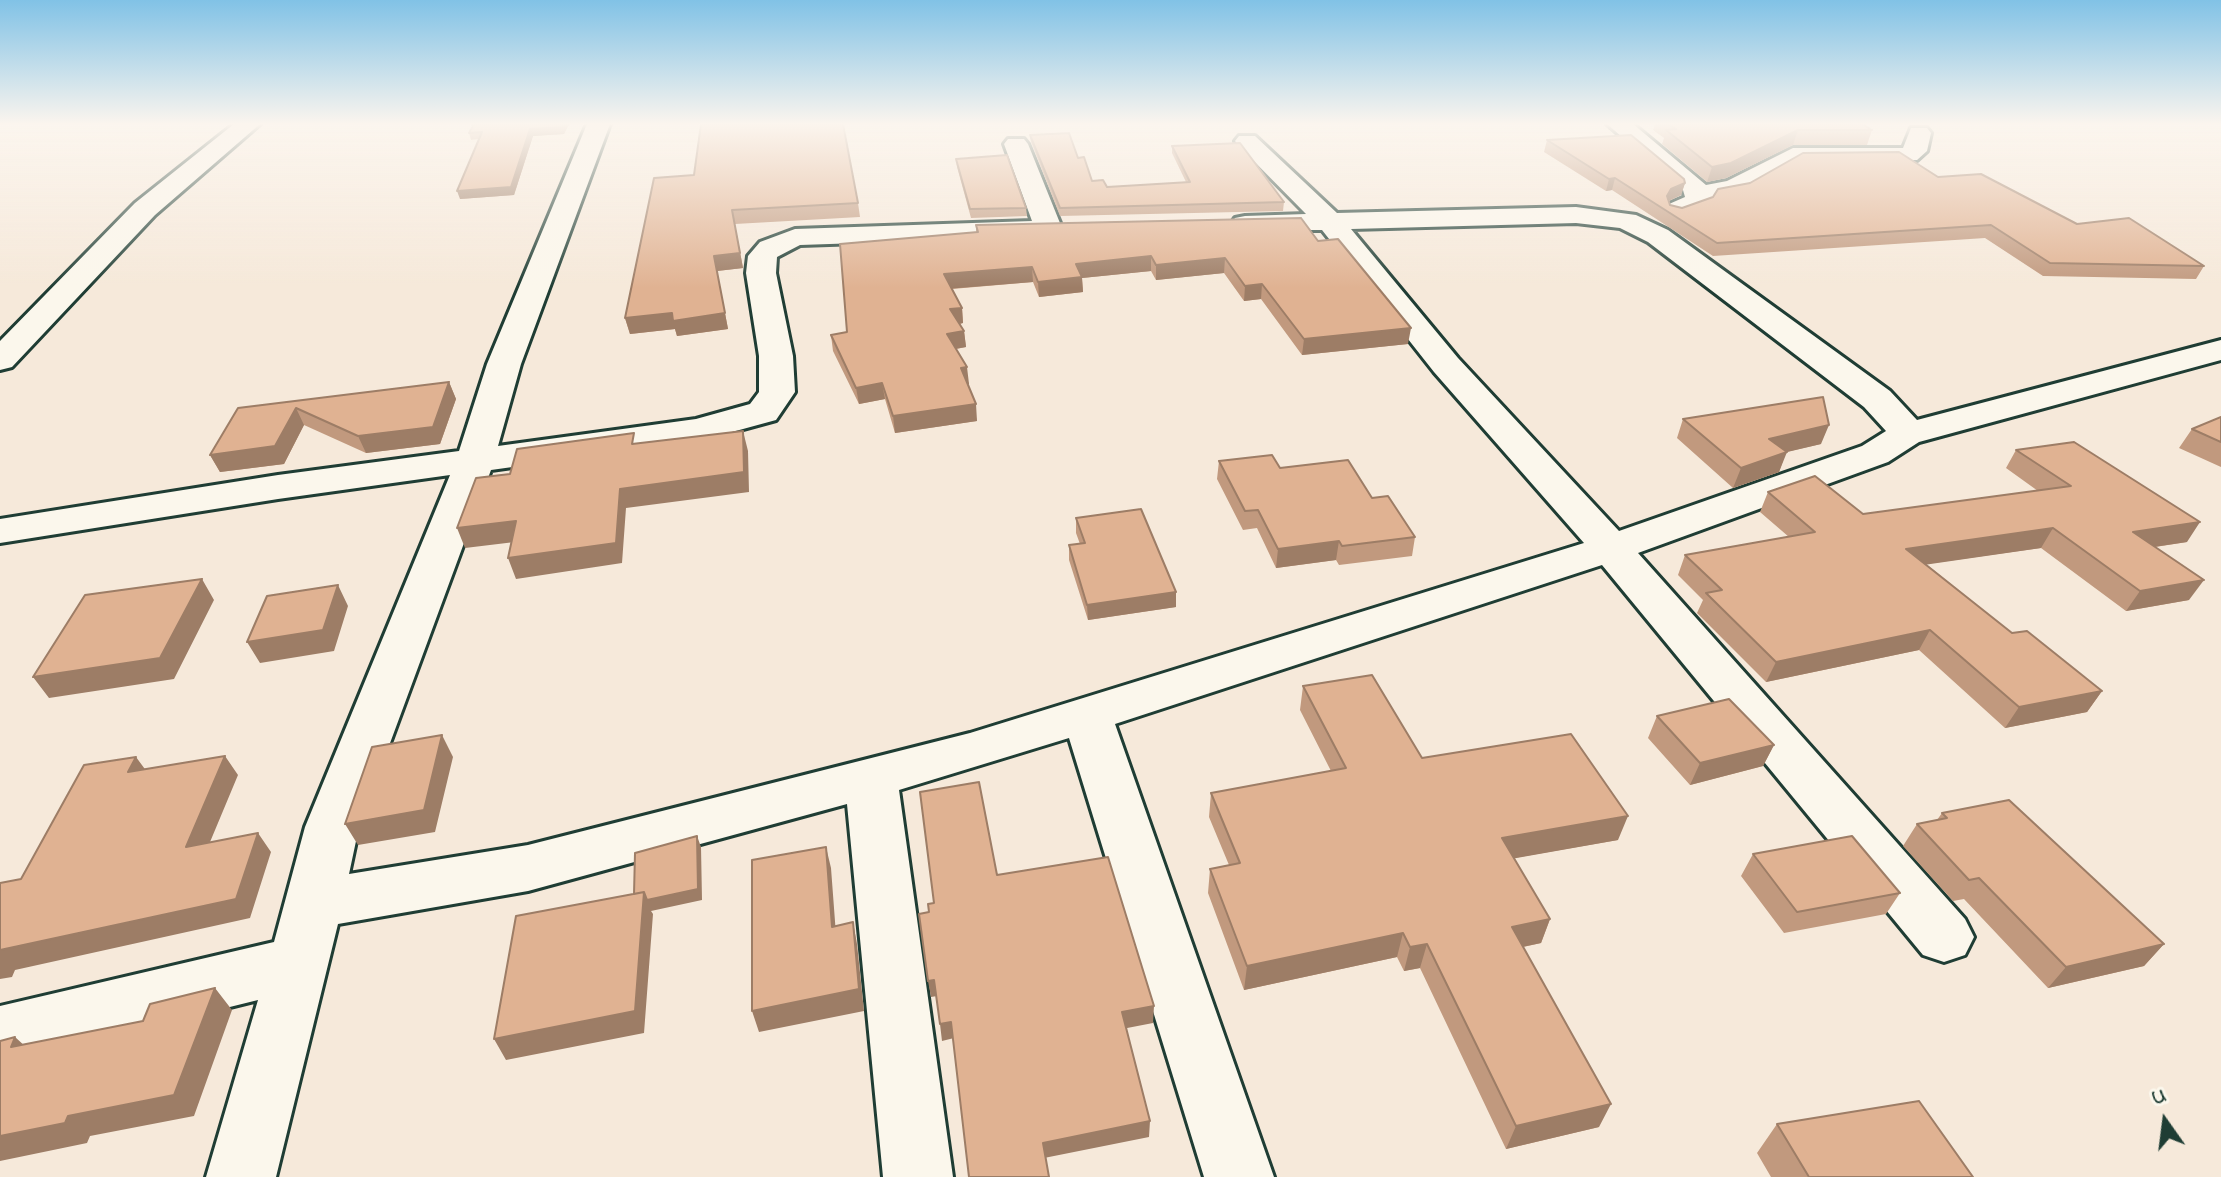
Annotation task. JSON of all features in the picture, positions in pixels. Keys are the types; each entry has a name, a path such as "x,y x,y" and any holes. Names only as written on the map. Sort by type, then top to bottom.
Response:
{"street":[{"path":"0,360 145,209 181,179"},
{"path":"241,1177 332,827 475,460 504,364 576,179"},
{"path":"0,531 699,430 763,412 777,392 776,356 761,273 763,256 770,248 795,237 884,231 1063,228 1036,179"},
{"path":"1286,179 1330,222 1446,365 1611,548 1944,937"},
{"path":"1626,221 1688,208 1699,201 1695,187 1685,179"},
{"path":"1699,194 1735,187 1750,179"},
{"path":"1210,225 1576,215 1626,221 1658,236 1877,399 1897,417 1906,434"},
{"path":"314,904 528,868 972,751 1611,548 1875,454 1906,434 2221,350"},
{"path":"1087,715 1239,1177"},
{"path":"871,778 918,1177"},
{"path":"0,1035 299,963"}],"building":[{"path":"462,179 514,179 511,187 457,191"},
{"path":"654,179 853,179 858,203 732,210 740,253 714,256 725,313 673,321 672,313 625,318"},
{"path":"962,179 1016,179 1026,208 970,209"},
{"path":"1048,179 1103,180 1107,187 1190,182 1188,179 1267,179 1284,202 1060,208"},
{"path":"1616,179 1684,179 1685,183 1671,189 1667,196 1670,205 1682,208 1713,197 1718,189 1757,179 1990,179 2077,224 2129,218 2204,266 2050,263 1991,225 1717,243"},
{"path":"1301,218 1318,241 1338,239 1411,328 1304,339 1262,284 1245,286 1225,258 1156,265 1151,256 1076,264 1082,277 1038,282 1032,267 944,274 962,308 950,309 964,331 947,334 967,367 961,368 976,404 893,416 882,383 856,388 831,335 847,332 840,244 978,232 976,225"},
{"path":"449,382 433,427 358,436 296,408 275,446 210,455 238,408"},
{"path":"1823,397 1829,425 1769,439 1787,452 1741,468 1683,419"},
{"path":"2221,417 2221,442 2192,429"},
{"path":"743,431 744,472 620,489 616,543 508,558 516,521 457,528 476,478 510,474 517,449 634,433 632,444"},
{"path":"2074,442 2200,522 2133,532 2204,580 2140,591 2053,528 1906,549 2012,633 2027,631 2102,691 2019,707 1930,630 1776,662 1706,593 1722,590 1685,555 1815,532 1768,492 1815,476 1863,514 2071,486 2016,450"},
{"path":"1272,455 1280,468 1348,460 1372,498 1388,496 1415,537 1342,546 1339,541 1278,549 1258,510 1245,511 1219,461"},
{"path":"1141,509 1176,592 1087,605 1069,545 1085,543 1076,518"},
{"path":"202,579 160,658 33,677 85,595"},
{"path":"338,585 323,630 247,642 267,596"},
{"path":"1372,675 1422,758 1571,734 1628,816 1502,838 1550,919 1512,927 1611,1104 1516,1126 1427,944 1410,947 1403,933 1247,966 1210,869 1240,863 1211,793 1346,768 1303,686"},
{"path":"1729,699 1774,745 1700,763 1657,716"},
{"path":"442,735 424,810 345,824 372,747"},
{"path":"225,756 186,847 258,833 236,899 0,950 0,883 21,879 84,765 136,757 128,772"},
{"path":"979,782 997,875 1108,857 1154,1006 1122,1012 1150,1121 1043,1143 1049,1177 969,1177 951,1022 940,1024 934,980 928,981 919,914 929,912 928,904 934,903 920,792"},
{"path":"2009,800 2164,944 2066,967 1979,878 1969,880 1917,824 1947,818 1942,813"},
{"path":"697,836 698,889 647,900 644,892 634,894 635,853"},
{"path":"1852,836 1900,893 1797,912 1753,854"},
{"path":"826,847 832,927 853,922 859,989 752,1011 752,860"},
{"path":"644,892 635,1011 494,1039 516,916"},
{"path":"215,988 174,1095 68,1116 65,1123 0,1136 0,1041 15,1037 11,1047 143,1021 150,1004"},
{"path":"1919,1101 1973,1177 1809,1177 1777,1124"}]}
